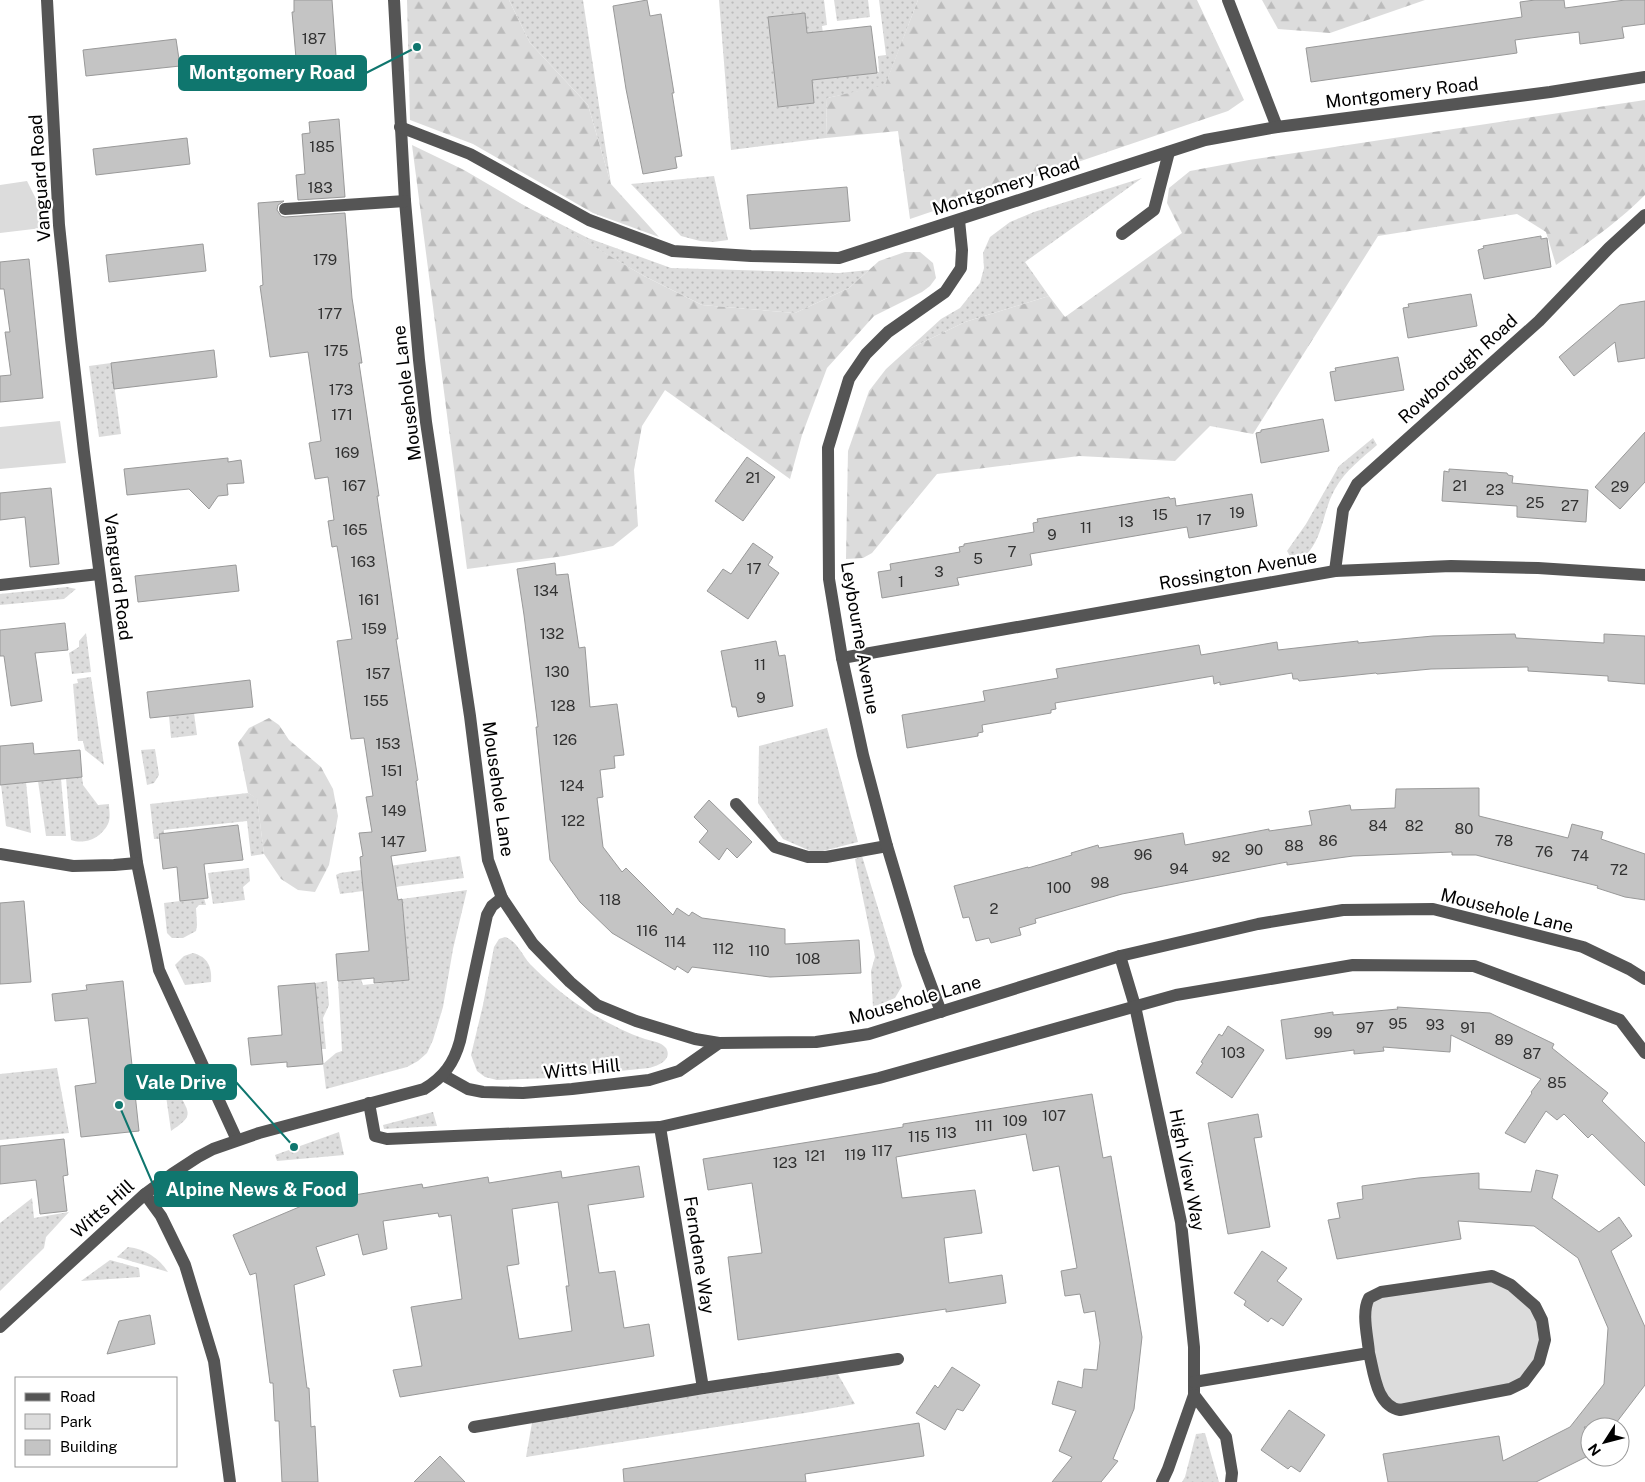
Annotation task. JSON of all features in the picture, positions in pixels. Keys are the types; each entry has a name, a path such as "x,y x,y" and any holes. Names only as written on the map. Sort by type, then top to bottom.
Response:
{"street":[{"name":"Vanguard Road","path":"47,0 60,231 99,574 138,863 159,970 237,1140"},
{"name":"Mousehole Lane","path":"394,0 405,201 419,360 426,422 450,572 488,860 502,898 533,944 570,982 597,1005 636,1021 694,1040 719,1043 816,1042 869,1034 1120,956 1258,924 1343,910 1433,909 1583,947 1629,969 1645,979"},
{"path":"1228,0 1277,127"},
{"name":"Montgomery Road","path":"400,127 470,154 589,220 673,251 751,256 839,258 1205,140 1277,127 1540,93 1645,77"},
{"path":"1122,234 1154,210 1169,152"},
{"path":"285,209 405,201"},
{"name":"Rowborough Road","path":"1335,571 1343,510 1357,484 1539,320 1609,248 1639,228 1645,215"},
{"name":"Leybourne Avenue","path":"941,1012 919,953 887,846 863,755 842,658 828,579 828,448 849,379 866,354 888,332 945,292 961,268 962,250 959,220"},
{"name":"Rossington Avenue","path":"842,658 1335,571 1451,566 1538,568 1645,575"},
{"path":"0,585 99,574"},
{"path":"736,804 775,847 808,857 826,857 887,846"},
{"path":"0,854 73,866 138,863"},
{"name":"Witts Hill","path":"0,1327 145,1194 198,1157 237,1140 424,1089 443,1075 456,1056 488,914 492,906 502,898"},
{"name":"High View Way","path":"1120,956 1135,1006 1181,1222 1194,1347 1194,1388 1162,1482"},
{"path":"369,1103 375,1136 387,1139 660,1127 879,1078 1176,995 1353,965 1474,966 1620,1020 1645,1053"},
{"name":"Witts Hill","path":"443,1075 468,1090 483,1092 523,1093 572,1089 649,1080 679,1071 719,1043"},
{"name":"Ferndene Way","path":"660,1127 703,1388"},
{"path":"145,1194 161,1216 185,1265 214,1361 230,1482"},
{"path":"1492,1276 1511,1284 1535,1306 1542,1320 1545,1340 1539,1362 1524,1382 1510,1389 1400,1410 1393,1409 1382,1398 1369,1353 1365,1311 1368,1298 1381,1292 1492,1276"},
{"path":"1232,1482 1226,1437 1194,1388 1369,1353"},
{"path":"474,1427 703,1388 898,1359"}],"green space":[{"path":"407,0 509,0 530,43 588,105 611,184 659,237 593,213 473,144 410,120"},
{"path":"509,0 583,0 611,184 588,105 530,43"},
{"path":"719,0 824,0 827,25 822,26 825,49 809,51 805,13 768,17 779,107 814,103 810,64 879,72 878,56 886,55 879,0 918,0 885,86 827,98 826,138 731,150"},
{"path":"834,0 868,0 870,17 837,21"},
{"path":"918,0 1197,0 1244,100 1228,111 910,219 898,131 826,138 827,98 885,85"},
{"path":"1262,0 1425,0 1330,33 1278,29"},
{"path":"1645,100 1645,195 1613,223 1556,265 1546,232 1517,214 1378,236 1253,434 1210,426 1175,461 1079,456 937,474 872,553 863,558 846,559 848,451 869,391 886,369 907,350 965,322 1049,296 1065,317 1182,233 1167,203 1169,188 1190,171 1249,160"},
{"path":"412,145 464,170 644,276 702,305 795,313 849,288 879,261 905,252 920,252 933,263 936,278 922,292 874,316 827,368 802,435 790,479 665,390 642,426 634,470 638,526 613,546 564,556 467,569"},
{"path":"714,176 728,240 713,242 681,236 631,184"},
{"path":"1142,178 1025,262 1049,296 965,322 907,350 941,319 960,308 980,283 984,268 983,253 990,237 1010,222 1034,212"},
{"path":"27,181 41,209 42,228 0,233 0,185"},
{"path":"513,200 588,238 671,268 839,273 869,270 849,288 795,313 702,305 644,276"},
{"path":"111,363 121,434 99,437 89,366"},
{"path":"60,421 66,463 0,469 0,427"},
{"path":"1373,438 1377,445 1349,471 1335,489 1313,546 1308,553 1290,556 1287,551 1306,524 1339,466"},
{"path":"67,587 76,589 64,599 0,605 0,594"},
{"path":"86,633 91,672 72,674 69,653 79,647 79,641"},
{"path":"91,677 104,765 85,750 83,741 78,741 73,684 78,683 77,679"},
{"path":"194,713 197,735 171,738 169,716"},
{"path":"269,718 279,725 289,740 321,767 333,789 338,816 329,865 315,892 298,890 281,879 264,854 257,799 248,793 238,743 249,728"},
{"path":"827,728 858,842 815,853 783,839 758,803 759,746"},
{"path":"155,749 159,775 154,783 147,785 141,750"},
{"path":"82,777 83,785 98,805 109,804 110,817 105,829 97,837 82,842 71,840 66,778"},
{"path":"61,779 66,836 46,836 38,781"},
{"path":"26,782 31,833 6,826 1,785"},
{"path":"248,793 257,798 264,854 251,856 247,821 164,830 164,834 158,834 159,839 154,839 150,804"},
{"path":"460,856 464,878 340,894 336,875 340,873"},
{"path":"862,856 902,986 895,998 873,1007 871,971 875,957 855,859"},
{"path":"249,868 250,881 243,887 245,900 213,904 208,873"},
{"path":"467,890 453,949 443,1007 427,1053 407,1067 326,1089 323,1064 336,1053 342,1051 338,981 361,979 363,985 409,980 402,899"},
{"path":"204,898 206,905 199,905 196,908 196,931 183,938 172,938 167,933 164,903"},
{"path":"505,937 516,945 536,970 569,998 613,1025 637,1036 662,1044 668,1052 666,1059 660,1064 649,1068 551,1078 497,1080 485,1077 477,1071 471,1055 494,947 499,939"},
{"path":"193,953 202,957 208,963 211,972 211,982 185,985 175,965 184,956"},
{"path":"327,981 329,1005 323,1018 326,1049 321,1049 315,983"},
{"path":"57,1068 69,1133 0,1140 0,1074"},
{"path":"178,1092 188,1114 183,1122 171,1131 166,1096"},
{"path":"433,1112 437,1126 384,1129 383,1125"},
{"path":"339,1132 344,1155 277,1161 275,1155"},
{"path":"32,1198 34,1218 69,1212 46,1237 44,1248 0,1291 0,1223"},
{"path":"128,1247 151,1255 168,1272 117,1257"},
{"path":"110,1260 139,1268 140,1277 81,1281"},
{"path":"1492,1276 1525,1296 1545,1340 1524,1382 1393,1409 1369,1353 1369,1298"},
{"path":"835,1369 855,1404 526,1457 533,1417"},
{"path":"1205,1433 1219,1482 1182,1482 1196,1434"}],"building":[{"path":"294,0 332,0 336,56 331,56 332,66 309,68 308,57 296,58 292,12 294,12"},
{"path":"647,0 650,16 661,14 682,156 675,157 677,168 643,174 626,89 613,6"},
{"path":"1564,0 1565,8 1625,0 1645,0 1645,24 1622,27 1624,38 1580,44 1579,32 1515,40 1517,53 1311,82 1306,48 1522,17 1520,2"},
{"path":"805,13 807,33 871,26 877,73 812,80 814,103 778,107 768,17"},
{"path":"176,39 180,66 86,76 83,50"},
{"path":"339,119 345,197 298,200 296,175 305,174 302,134 310,133 309,122"},
{"path":"187,138 190,164 96,175 93,149"},
{"path":"847,187 850,221 750,229 747,195"},
{"path":"284,201 278,205 277,210 281,216 285,217 345,213 352,298 362,363 359,363 379,496 377,496 398,639 396,639 418,780 416,781 426,851 391,856 398,900 402,899 409,980 374,983 374,978 338,981 336,954 369,951 360,857 363,856 359,833 372,832 366,797 373,796 364,738 351,739 337,641 352,639 337,546 332,547 328,521 334,520 328,477 315,479 309,443 321,441 308,352 270,357 260,286 263,285 258,203"},
{"path":"1541,236 1541,239 1547,238 1551,267 1484,279 1478,250 1484,248 1483,246"},
{"path":"203,244 206,271 109,282 106,255"},
{"path":"29,259 43,398 0,402 0,376 11,375 5,332 10,332 4,289 0,289 0,262"},
{"path":"1471,294 1477,326 1408,338 1403,308 1409,307 1408,304"},
{"path":"1645,301 1645,358 1618,362 1615,342 1574,376 1559,357 1620,305"},
{"path":"214,350 217,377 114,389 111,363"},
{"path":"1398,357 1404,390 1335,401 1330,372 1336,371 1335,368"},
{"path":"1323,419 1329,451 1261,463 1256,433 1261,432 1261,430"},
{"path":"1645,432 1645,482 1620,509 1595,487"},
{"path":"747,457 775,477 743,521 715,501"},
{"path":"228,458 228,462 241,460 244,483 227,484 228,495 218,496 209,509 189,489 127,495 124,469"},
{"path":"1449,469 1507,473 1513,476 1512,483 1588,490 1586,522 1517,517 1517,506 1442,501 1444,471 1449,472"},
{"path":"51,488 59,564 30,567 25,517 0,520 0,493"},
{"path":"1252,494 1257,526 1189,538 1187,527 1030,554 1032,565 957,578 959,585 882,598 878,572 891,570 890,564 960,552 959,547 964,546 964,544 1034,532 1033,523 1038,522 1037,519 1169,497 1170,499 1175,498 1176,506"},
{"path":"753,543 773,557 768,565 779,573 748,619 707,591 723,569 731,574"},
{"path":"555,563 556,575 568,574 579,648 585,647 590,707 617,704 624,755 614,756 615,768 600,770 603,797 597,798 603,847 622,872 626,868 673,915 677,908 689,916 692,912 702,918 785,929 785,944 859,940 861,973 770,977 692,967 688,973 677,966 675,970 612,933 580,902 550,860 536,727 538,727 517,569"},
{"path":"236,565 239,591 138,602 135,576"},
{"path":"65,623 68,650 35,653 42,701 11,706 4,656 0,656 0,630"},
{"path":"1515,634 1516,638 1604,643 1604,634 1645,636 1645,684 1608,681 1608,676 1528,671 1528,667 1431,669 1299,681 1298,679 1293,679 1292,673 1220,685 1220,682 1214,684 1213,676 1055,703 1056,709 1051,710 1051,713 982,725 983,732 978,733 978,736 907,748 902,715 985,701 983,691 1058,678 1056,669 1199,645 1201,655 1277,642 1278,650 1358,641 1358,643 1433,636"},
{"path":"776,641 779,656 785,655 793,706 738,717 736,707 732,707 721,651"},
{"path":"250,680 253,707 150,718 147,692"},
{"path":"33,743 34,754 80,750 82,777 0,785 0,746"},
{"path":"1479,788 1479,816 1568,838 1572,824 1603,832 1601,839 1645,854 1645,900 1625,897 1597,888 1598,886 1476,855 1452,855 1452,852 1353,856 1287,865 1287,862 1122,894 1035,919 1036,923 1019,928 1021,935 991,943 989,938 976,941 969,917 963,918 954,886 1028,868 1098,845 1099,848 1183,833 1185,845 1269,829 1269,831 1312,825 1309,811 1350,805 1351,810 1395,808 1396,789"},
{"path":"709,800 752,842 737,858 727,848 719,860 699,842 708,831 694,817"},
{"path":"238,825 243,860 204,864 208,898 180,901 177,867 163,869 159,834"},
{"path":"24,901 31,982 0,984 0,903"},
{"path":"123,981 139,1131 81,1137 75,1086 96,1083 88,1018 55,1021 52,994 87,990 86,985"},
{"path":"315,983 323,1064 287,1067 287,1062 251,1065 248,1038 282,1035 278,986"},
{"path":"1397,1007 1490,1013 1554,1044 1552,1048 1608,1093 1602,1101 1645,1143 1645,1186 1592,1134 1588,1138 1564,1114 1557,1120 1546,1111 1525,1143 1505,1133 1541,1079 1451,1035 1450,1052 1383,1047 1384,1051 1354,1054 1354,1050 1286,1059 1281,1020 1333,1012 1333,1015 1398,1009"},
{"path":"1228,1026 1264,1050 1232,1098 1196,1073 1219,1034 1222,1036"},
{"path":"1092,1094 1103,1158 1111,1156 1142,1337 1134,1409 1113,1459 1118,1461 1101,1482 1052,1482 1072,1457 1059,1451 1076,1411 1052,1404 1058,1381 1082,1388 1084,1369 1097,1370 1100,1343 1095,1311 1084,1313 1080,1294 1065,1296 1061,1271 1077,1268 1059,1166 1033,1171 1026,1134 896,1157 902,1198 975,1190 982,1233 944,1238 949,1283 1002,1275 1006,1303 946,1312 946,1309 738,1340 728,1257 762,1253 752,1183 708,1190 703,1159 903,1127 903,1124"},
{"path":"1258,1114 1262,1137 1254,1138 1270,1227 1228,1234 1208,1123"},
{"path":"64,1139 68,1175 63,1176 67,1211 40,1214 36,1180 0,1184 0,1146"},
{"path":"639,1166 644,1197 588,1205 599,1273 615,1271 624,1328 649,1324 654,1356 400,1397 393,1370 422,1366 411,1307 462,1299 451,1215 439,1217 438,1213 383,1221 387,1249 363,1255 358,1234 316,1247 325,1275 294,1285 307,1388 309,1388 311,1427 315,1426 318,1482 282,1482 279,1421 275,1421 273,1383 270,1383 256,1273 250,1275 233,1235 311,1202 312,1206 348,1196 422,1184 423,1188 488,1177 489,1183 561,1171 562,1178","holes":["558,1202 569,1286 566,1286 572,1331 519,1339 507,1266 519,1264 512,1209"]},
{"path":"1536,1170 1558,1175 1552,1198 1599,1232 1619,1217 1632,1236 1611,1251 1645,1327 1645,1385 1621,1417 1580,1417 1580,1460 1536,1482 1388,1482 1383,1454 1499,1436 1503,1461 1570,1427 1604,1384 1608,1328 1578,1258 1534,1226 1458,1221 1461,1239 1337,1259 1328,1220 1340,1218 1337,1203 1363,1199 1362,1186 1418,1178 1479,1173 1479,1189 1531,1192"},
{"path":"1262,1251 1287,1268 1277,1281 1302,1299 1283,1326 1271,1318 1268,1322 1244,1305 1246,1301 1234,1293"},
{"path":"150,1315 155,1344 107,1354 119,1321"},
{"path":"952,1367 980,1385 963,1411 957,1409 945,1430 916,1413 935,1385 938,1388"},
{"path":"1289,1410 1325,1435 1300,1472 1291,1466 1288,1469 1261,1450"},
{"path":"919,1423 924,1456 805,1474 806,1482 624,1482 623,1469"},
{"path":"440,1456 465,1482 414,1482"}],"place":[{"name":"Montgomery Road","path":"417,47"},
{"name":"Alpine News & Food","path":"119,1105"},
{"name":"Vale Drive","path":"294,1147"}]}
